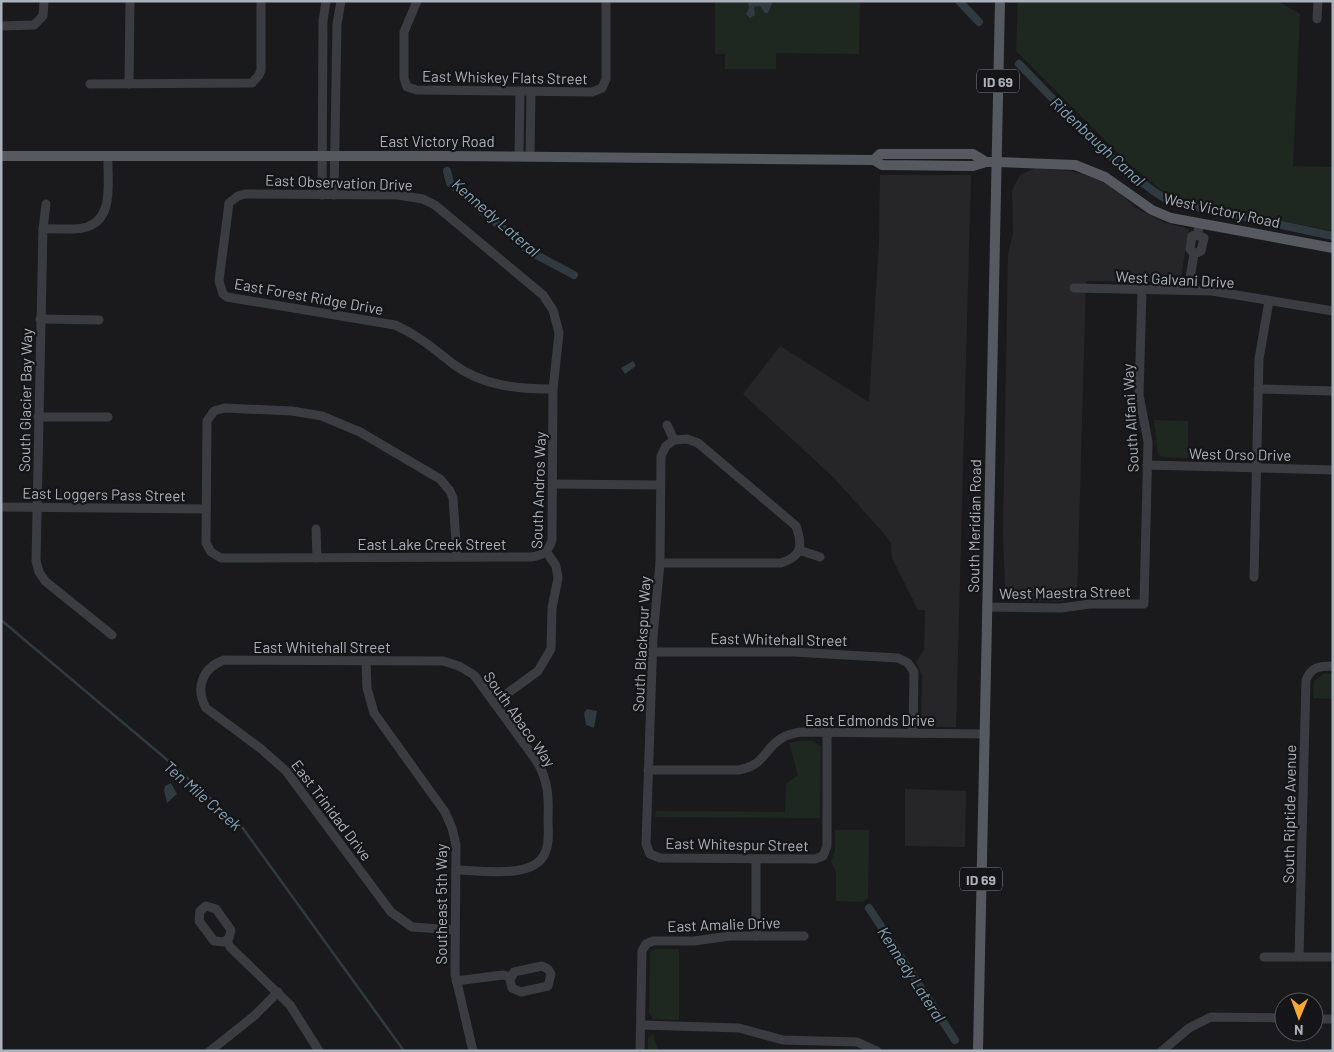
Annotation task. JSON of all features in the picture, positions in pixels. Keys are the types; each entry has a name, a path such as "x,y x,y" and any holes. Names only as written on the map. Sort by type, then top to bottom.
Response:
{"main road":[{"name":"South Meridian Road","path":"978,1051 1000,1"},
{"name":"East Victory Road","path":"1,156 530,156 874,160 880,154 973,154 986,162 997,162"},
{"name":"West Victory Road","path":"997,162 1060,163 1082,167 1104,177 1152,210 1171,218 1333,248"}],"street":[{"path":"1,26 27,26 40,21 43,16 44,1"},
{"path":"129,84 130,1"},
{"path":"90,84 247,84 256,79 261,70 261,1"},
{"path":"322,194 322,21 326,1"},
{"name":"East Whiskey Flats Street","path":"417,1 404,32 404,78 407,87 416,90 592,92 602,88 606,79 606,1"},
{"path":"1317,19 1318,1"},
{"path":"334,195 339,2"},
{"path":"519,156 520,91"},
{"path":"530,156 531,91"},
{"path":"44,228 86,228 100,221 107,206 108,157"},
{"name":"East Observation Drive","path":"223,294 219,281 227,209 234,198 245,194 410,196 435,205 542,295 553,310"},
{"name":"South Glacier Bay Way","path":"46,204 40,319 36,561 39,572 45,581 112,635"},
{"path":"1188,290 1194,254 1190,249 1192,236 1198,235 1200,224"},
{"name":"West Galvani Drive","path":"1074,288 1212,291 1333,311"},
{"name":"South Alfani Way","path":"1142,290 1139,395 1148,442 1144,604"},
{"name":"East Forest Ridge Drive","path":"223,294 232,298 395,325 419,337 453,364 478,378 508,387 553,389"},
{"path":"1254,577 1259,358 1269,301"},
{"name":"South Andros Way","path":"494,703 538,671 551,649 552,608 558,578 556,566 546,551 552,540 553,389 559,334 553,310"},
{"path":"40,319 99,320"},
{"path":"1258,389 1333,391"},
{"path":"206,509 207,421 211,414 224,408 292,411 336,421 360,432 440,479 450,491 454,508 456,557"},
{"path":"38,417 108,416"},
{"path":"660,563 781,563 792,559 799,550 800,539 796,526 698,443 687,439 674,440 667,425"},
{"name":"South Blackspur Way","path":"650,854 646,844 648,770 652,652 660,563 661,456 666,446 674,440"},
{"name":"West Orso Drive","path":"1147,466 1333,470"},
{"path":"553,484 660,485"},
{"name":"East Loggers Pass Street","path":"1,507 206,509"},
{"name":"East Lake Creek Street","path":"206,509 206,543 211,552 221,558 531,558 546,551"},
{"path":"316,530 317,558"},
{"path":"799,550 820,557"},
{"name":"West Maestra Street","path":"987,607 1062,608 1090,604 1144,604"},
{"name":"East Whitehall Street","path":"652,652 793,652 891,656 904,660 914,672 913,733"},
{"name":"East Whitehall Street","path":"201,684 209,668 224,660 442,661 454,664"},
{"name":"Southeast 5th Way","path":"366,661 366,688 374,713 441,805 449,820 456,846 456,982 473,1051"},
{"name":"South Abaco Way","path":"454,664 474,675 536,760 544,775 549,800 546,852 542,860 528,869 456,870"},
{"name":"South Riptide Avenue","path":"1299,957 1306,680 1309,672 1319,666 1333,666"},
{"name":"East Trinidad Drive","path":"201,684 202,701 206,708 260,748 286,771 397,918 420,929 455,930"},
{"name":"East Edmonds Drive","path":"648,770 739,770 751,768 761,761 780,738 801,732 985,734"},
{"name":"East Whitespur Street","path":"650,854 660,858 815,859 823,856 828,846 828,732"},
{"path":"756,859 756,936"},
{"name":"East Amalie Drive","path":"641,1025 642,951 646,944 653,941 694,941 730,936 804,936"},
{"path":"227,940 230,947 278,992 296,1012 319,1051"},
{"path":"1264,957 1333,958"},
{"path":"456,982 503,975 511,976"},
{"path":"210,1051 254,1016 278,992"},
{"path":"1162,1051 1189,1028 1211,1017 1274,1018"},
{"path":"640,1051 641,1025 740,1028 783,1040 848,1041 877,1051"}],"shaded area":[{"path":"715,1 860,1 859,54 776,53 776,69 725,69 725,54 715,54"},
{"path":"748,1 773,1 768,13 765,13 760,6 754,7 755,15 750,18 746,14 749,8"},
{"path":"1018,1 1278,1 1300,14 1293,166 1333,167 1333,231 1171,198 1128,163 1016,51"},
{"path":"1035,168 1071,171 1098,179 1116,190 1136,208 1163,222 1189,229 1180,283 1086,281 1077,599 1054,602 1011,600 1005,594 1003,532 1008,254 1013,233 1012,190 1020,175"},
{"path":"880,175 971,175 956,727 921,727 922,675 916,662 924,650 925,610 918,610 892,558 891,544 887,537 834,478 743,394 780,346 869,402 879,241"},
{"path":"633,361 636,366 625,374 621,368"},
{"path":"1154,420 1188,421 1188,458 1161,457 1158,454"},
{"path":"1323,674 1333,674 1333,699 1313,698 1314,681"},
{"path":"587,709 597,711 594,728 586,725 584,713"},
{"path":"814,741 821,747 820,818 655,817 656,811 785,812 786,784 798,775 789,743"},
{"path":"171,783 177,794 167,803 164,791 165,786"},
{"path":"905,789 966,791 965,847 905,846"},
{"path":"835,830 869,830 868,898 863,902 836,901 836,872 831,861 835,851"},
{"path":"655,949 679,949 679,1020 653,1019 649,1013 650,952"},
{"path":"653,1034 658,1051 648,1051 648,1038"}],"waterway":[{"name":"Ridenbaugh Canal","path":"959,1 979,22"},
{"name":"Ridenbaugh Canal","path":"1019,64 1108,155 1169,201 1333,236"},
{"name":"Kennedy Lateral","path":"447,171 450,183 529,251 574,275"},
{"name":"Ten Mile Creek","path":"1,620 165,758 242,827 404,1051"},
{"name":"Kennedy Lateral","path":"869,908 955,1040"}]}
